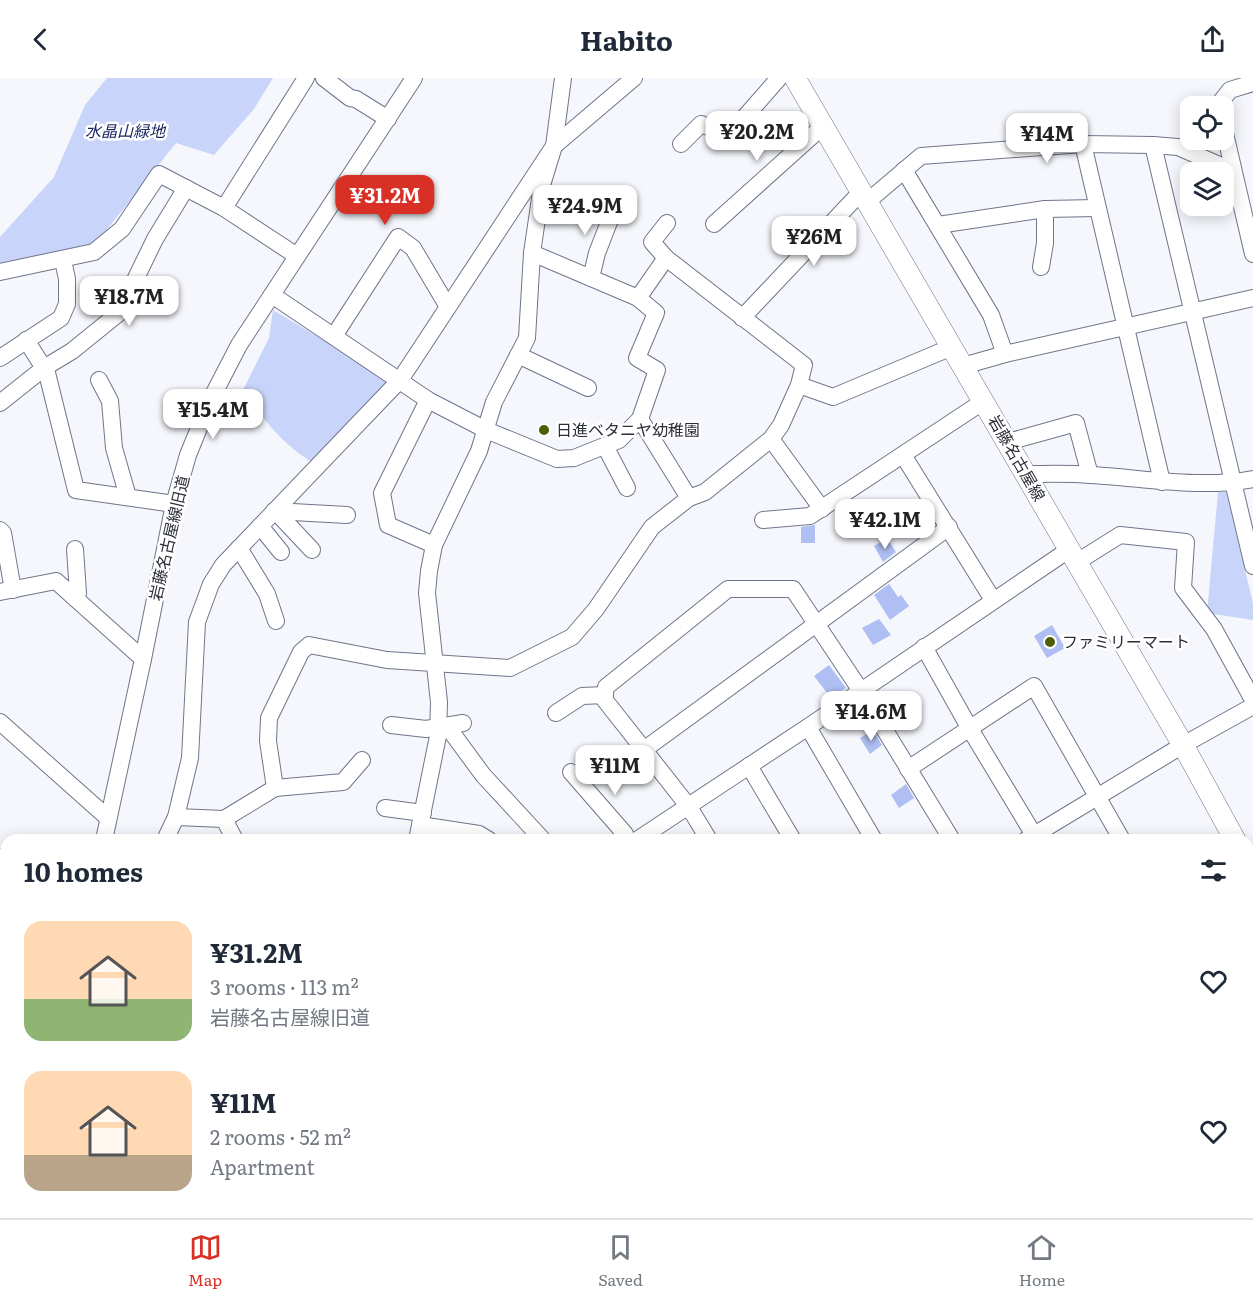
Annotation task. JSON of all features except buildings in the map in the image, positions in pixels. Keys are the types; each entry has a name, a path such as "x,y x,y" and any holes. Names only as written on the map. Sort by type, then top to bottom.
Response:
{"main road":[{"name":"岩藤名古屋線","path":"795,78 1074,556 1232,834"}],"street":[{"path":"224,208 306,78"},
{"path":"324,78 350,98 356,99 387,118"},
{"name":"岩藤名古屋線旧道","path":"105,834 144,659 174,504 188,455 210,401 239,345 414,78"},
{"path":"538,834 446,730 439,702 427,593 434,545 479,451 494,402 527,338 532,254 542,185 554,146 563,78"},
{"path":"681,144 701,124 729,135 780,78"},
{"path":"168,834 176,817 190,758 197,622 211,584 223,565 400,380 554,146 625,80"},
{"path":"1225,96 1230,90 1253,83"},
{"path":"714,224 823,126"},
{"path":"742,318 864,197 921,156 1083,144 1153,145 1178,147 1212,162"},
{"path":"1083,144 1162,482"},
{"path":"1153,145 1253,566"},
{"path":"904,170 991,315 1005,354"},
{"path":"0,272 94,252 122,229 159,174 224,208 297,256"},
{"path":"1234,175 1253,254"},
{"path":"0,403 44,368 72,351 119,313 154,239 186,188"},
{"path":"591,278 597,253 616,204"},
{"path":"938,225 1045,209 1097,208"},
{"path":"1041,267 1045,243 1045,209"},
{"path":"275,788 268,741 269,718 301,652 309,645 387,660 510,668 572,637 596,609 652,527 689,498 705,492 771,439 781,425 799,385 804,365 666,258 652,242 667,223"},
{"path":"334,336 398,237 413,248 448,307"},
{"path":"272,295 428,400 486,430 558,459 574,458 619,440 640,419 657,370 638,358 656,313 638,298 532,254"},
{"path":"638,298 666,258"},
{"path":"0,358 61,318 68,304 67,279 63,260"},
{"path":"963,366 1005,354 1253,298"},
{"path":"26,340 46,373 76,490 174,504"},
{"path":"799,385 832,397 952,347"},
{"path":"518,355 588,388"},
{"path":"99,380 110,401 114,448 128,498"},
{"path":"428,400 382,494 388,525 434,545"},
{"path":"763,520 810,516 984,401"},
{"path":"640,419 689,498"},
{"path":"1008,442 1076,423 1090,475"},
{"path":"771,439 822,509"},
{"path":"605,446 627,488"},
{"path":"903,455 993,600"},
{"path":"1026,474 1090,475 1162,482 1232,483 1253,479"},
{"path":"277,511 347,515"},
{"path":"277,511 312,550"},
{"path":"260,526 281,552"},
{"path":"645,749 949,527"},
{"path":"0,530 3,533 7,591 56,581 144,659"},
{"path":"647,834 993,600 1074,556 1120,536 1186,542 1183,588 1214,629 1253,700"},
{"path":"239,548 267,594 276,621"},
{"path":"75,549 78,593 76,598"},
{"path":"705,834 689,807 604,699 606,687 728,589 793,589 861,691 948,834"},
{"path":"924,647 1030,834"},
{"path":"908,769 1034,686 1119,834"},
{"path":"556,713 582,696 605,695"},
{"path":"1039,834 1183,745 1253,706"},
{"path":"0,722 108,818"},
{"path":"387,727 427,737 446,730"},
{"path":"808,727 870,834"},
{"path":"420,826 446,730"},
{"path":"176,817 224,819 275,788 343,782 362,760"},
{"path":"749,766 789,834"},
{"path":"571,771 625,834"},
{"path":"385,808 420,826 479,834"},
{"path":"224,819 232,834"}],"green space":[{"name":"水晶山緑地","path":"107,78 273,78 254,109 214,155 176,143 97,242 0,268 0,237 54,177 85,105"},
{"path":"273,310 365,365 387,382 313,463 291,447 274,430 243,390 269,338"},
{"path":"1218,492 1226,492 1253,603 1253,620 1207,613"}],"place":[{"name":"日進ベタニヤ幼稚園","path":"544,430"},
{"name":"ファミリーマート","path":"1050,642"}]}
